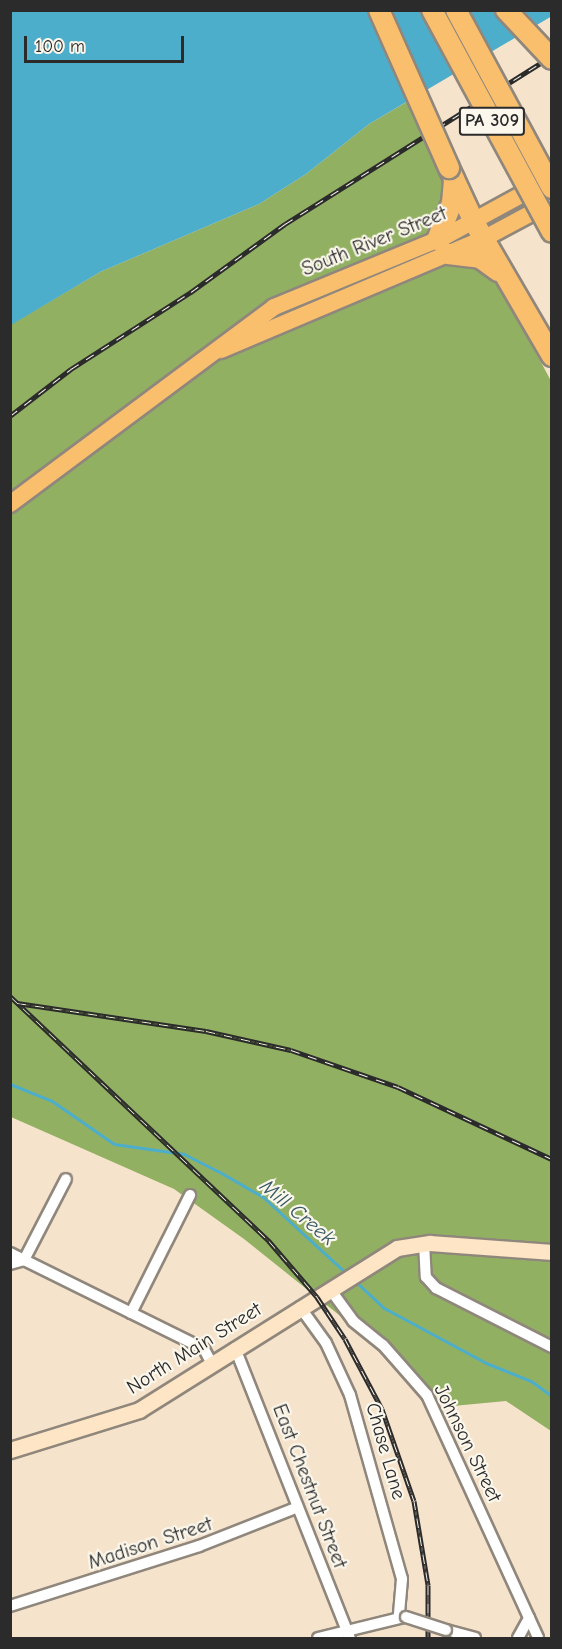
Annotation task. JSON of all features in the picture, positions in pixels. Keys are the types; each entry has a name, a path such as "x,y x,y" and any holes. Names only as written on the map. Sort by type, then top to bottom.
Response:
{"highway":[{"path":"379,10 478,231 552,356"},
{"name":"PA 309","path":"432,10 552,231"},
{"name":"PA 309","path":"456,10 552,188"},
{"path":"506,10 552,59"},
{"path":"452,174 452,203 443,247 480,258 504,276"}],"main road":[{"name":"South River Street","path":"478,231 552,178"},
{"name":"South River Street","path":"10,504 274,307 443,247 552,202"},
{"name":"North Main Street","path":"10,1450 139,1410 385,1253 424,1243 552,1252"}],"street":[{"path":"10,1264 24,1260 66,1179"},
{"path":"131,1313 190,1195"},
{"path":"424,1243 426,1277 436,1288 552,1347"},
{"path":"10,1253 204,1349 212,1362"},
{"name":"Johnson Street","path":"334,1286 353,1321 383,1345 431,1401 538,1638"},
{"name":"Chase Lane","path":"300,1306 326,1343 359,1422 402,1579 403,1617"},
{"name":"East Chestnut Street","path":"235,1348 349,1634"},
{"name":"Madison Street","path":"10,1606 199,1546 298,1507"},
{"path":"318,1638 349,1634 403,1617 475,1638"},
{"path":"518,1638 529,1618"}],"green space":[{"path":"410,100 443,178 551,381 551,1431 506,1401 453,1406 244,1239 174,1189 11,1117 10,325 100,272 259,204 306,174 369,124"}],"water":[{"path":"551,10 552,16 369,124 306,174 259,204 100,272 11,325 10,11"}],"waterway":[{"name":"Mill Creek","path":"10,1084 52,1101 114,1144 184,1154 218,1171 263,1197 348,1275"},
{"name":"Mill Creek","path":"355,1281 384,1308 486,1363 531,1381 552,1396"}],"railway":[{"path":"10,416 71,369 191,292 285,224 552,56"},
{"path":"10,996 269,1241 317,1297 345,1339 382,1409 414,1501 428,1585 428,1638"},
{"path":"17,1003 206,1031 291,1050 398,1087 552,1159"}]}
